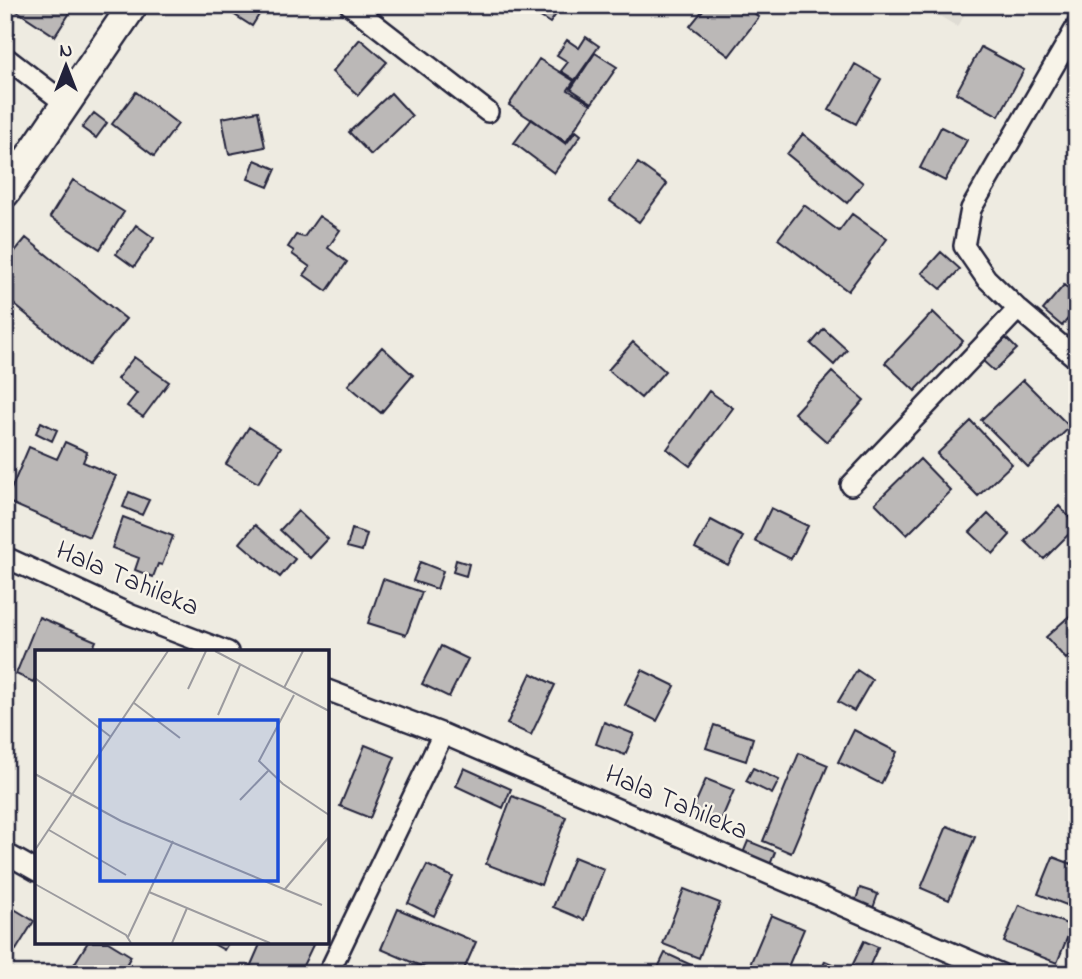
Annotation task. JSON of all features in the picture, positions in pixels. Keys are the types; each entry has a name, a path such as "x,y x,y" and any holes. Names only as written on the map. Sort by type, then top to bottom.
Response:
{"main road":[{"path":"5,193 133,5"}],"street":[{"path":"350,5 488,112"},
{"path":"1077,26 971,209 964,246 986,278 1077,359"},
{"path":"5,57 66,104"},
{"path":"851,485 1018,309"},
{"name":"Hala Tahileka","path":"5,557 131,615 223,650"},
{"name":"Hala Tahileka","path":"329,691 443,734 1001,974"},
{"path":"328,974 443,734"},
{"path":"5,853 35,870"}],"shaded area":[{"path":"921,5 969,5 958,27"}],"building":[{"path":"8,5 75,5 55,36"},
{"path":"219,5 265,5 252,26"},
{"path":"535,5 552,5 559,10 550,23 531,11"},
{"path":"707,5 744,5 759,17 729,56 690,26"},
{"path":"586,37 599,46 575,80 561,71 568,62 557,55 567,40 579,48"},
{"path":"360,39 387,62 358,95 332,72"},
{"path":"981,47 1024,70 999,116 956,93"},
{"path":"595,53 617,67 592,103 571,89"},
{"path":"539,59 574,81 568,90 591,104 566,142 509,105"},
{"path":"855,64 881,79 856,124 829,110"},
{"path":"136,92 178,124 154,156 112,124"},
{"path":"391,93 412,116 371,155 349,132"},
{"path":"258,111 265,147 229,154 222,118"},
{"path":"94,113 107,123 96,138 82,128"},
{"path":"532,119 566,144 576,131 581,135 554,173 514,143"},
{"path":"941,127 967,140 945,181 920,168"},
{"path":"803,134 863,183 847,203 787,154"},
{"path":"255,160 276,169 268,187 248,179"},
{"path":"638,163 667,184 639,222 610,201"},
{"path":"73,180 124,212 100,249 50,217"},
{"path":"804,205 839,231 852,214 887,239 848,291 778,239"},
{"path":"319,216 340,230 328,248 347,262 327,291 304,275 310,267 292,254 294,251 288,247 296,235 304,237"},
{"path":"136,225 154,238 134,267 116,254"},
{"path":"26,238 126,319 88,365 5,297 5,263"},
{"path":"941,252 960,269 941,289 922,273"},
{"path":"1064,285 1077,296 1077,308 1062,326 1043,310"},
{"path":"933,312 963,341 915,391 885,363"},
{"path":"824,329 847,350 834,365 811,344"},
{"path":"1006,338 1017,349 994,371 983,361"},
{"path":"633,342 665,371 641,398 608,370"},
{"path":"382,347 413,375 381,413 348,385"},
{"path":"134,357 169,382 143,417 127,406 137,393 117,379"},
{"path":"832,372 864,400 827,442 794,413"},
{"path":"1023,380 1070,427 1028,467 981,420"},
{"path":"709,391 733,408 690,466 667,449"},
{"path":"971,421 1012,464 978,496 937,454"},
{"path":"41,422 57,430 52,441 36,433"},
{"path":"249,427 281,447 258,483 226,464"},
{"path":"65,442 87,452 83,462 116,476 89,537 6,501 29,447 57,459"},
{"path":"920,459 951,491 907,535 875,503"},
{"path":"129,492 149,500 142,515 123,507"},
{"path":"1059,506 1077,526 1044,559 1025,541"},
{"path":"771,508 808,526 791,559 755,541"},
{"path":"298,511 328,539 310,558 280,530"},
{"path":"988,514 1010,535 993,554 970,532"},
{"path":"123,517 173,536 162,565 158,564 153,577 135,570 139,558 112,548"},
{"path":"711,520 743,537 728,565 695,548"},
{"path":"255,525 295,559 280,577 240,543"},
{"path":"352,529 367,534 362,551 347,547"},
{"path":"456,560 469,564 466,576 453,572"},
{"path":"420,562 443,571 437,589 413,581"},
{"path":"383,579 422,592 406,635 368,623"},
{"path":"1075,611 1077,650 1066,659 1046,637"},
{"path":"39,617 96,641 92,650 35,650 33,682 16,674"},
{"path":"441,646 468,659 449,697 422,684"},
{"path":"642,670 675,686 657,721 625,705"},
{"path":"857,670 872,680 854,711 838,702"},
{"path":"531,673 555,685 531,735 507,724"},
{"path":"604,722 634,734 625,755 596,744"},
{"path":"714,725 753,738 746,761 706,748"},
{"path":"854,730 897,752 881,784 838,762"},
{"path":"365,745 395,757 370,818 340,806"},
{"path":"799,753 828,765 791,853 763,841"},
{"path":"464,768 511,789 503,808 456,786"},
{"path":"753,768 779,780 772,794 746,781"},
{"path":"706,779 734,790 720,823 692,811"},
{"path":"512,796 566,817 541,885 486,864"},
{"path":"947,826 975,837 949,900 921,888"},
{"path":"748,841 775,852 768,870 741,858"},
{"path":"574,857 604,869 584,920 553,907"},
{"path":"1053,857 1077,866 1077,909 1038,894"},
{"path":"427,865 453,877 434,916 408,903"},
{"path":"860,888 878,894 872,911 854,905"},
{"path":"684,889 720,903 699,958 663,944"},
{"path":"6,904 34,921 16,950 5,944"},
{"path":"1019,905 1072,926 1057,963 1004,942"},
{"path":"398,909 476,942 462,974 439,974 381,949"},
{"path":"771,915 804,929 785,974 746,974"},
{"path":"864,941 878,947 867,972 852,966"},
{"path":"87,944 111,944 131,956 121,974 86,974 73,966"},
{"path":"214,944 228,944 224,950"},
{"path":"260,944 313,945 299,974 247,974"},
{"path":"665,953 700,969 698,974 655,974"},
{"path":"825,961 853,973 853,974 820,974"},
{"path":"890,966 908,974 886,974"}]}
